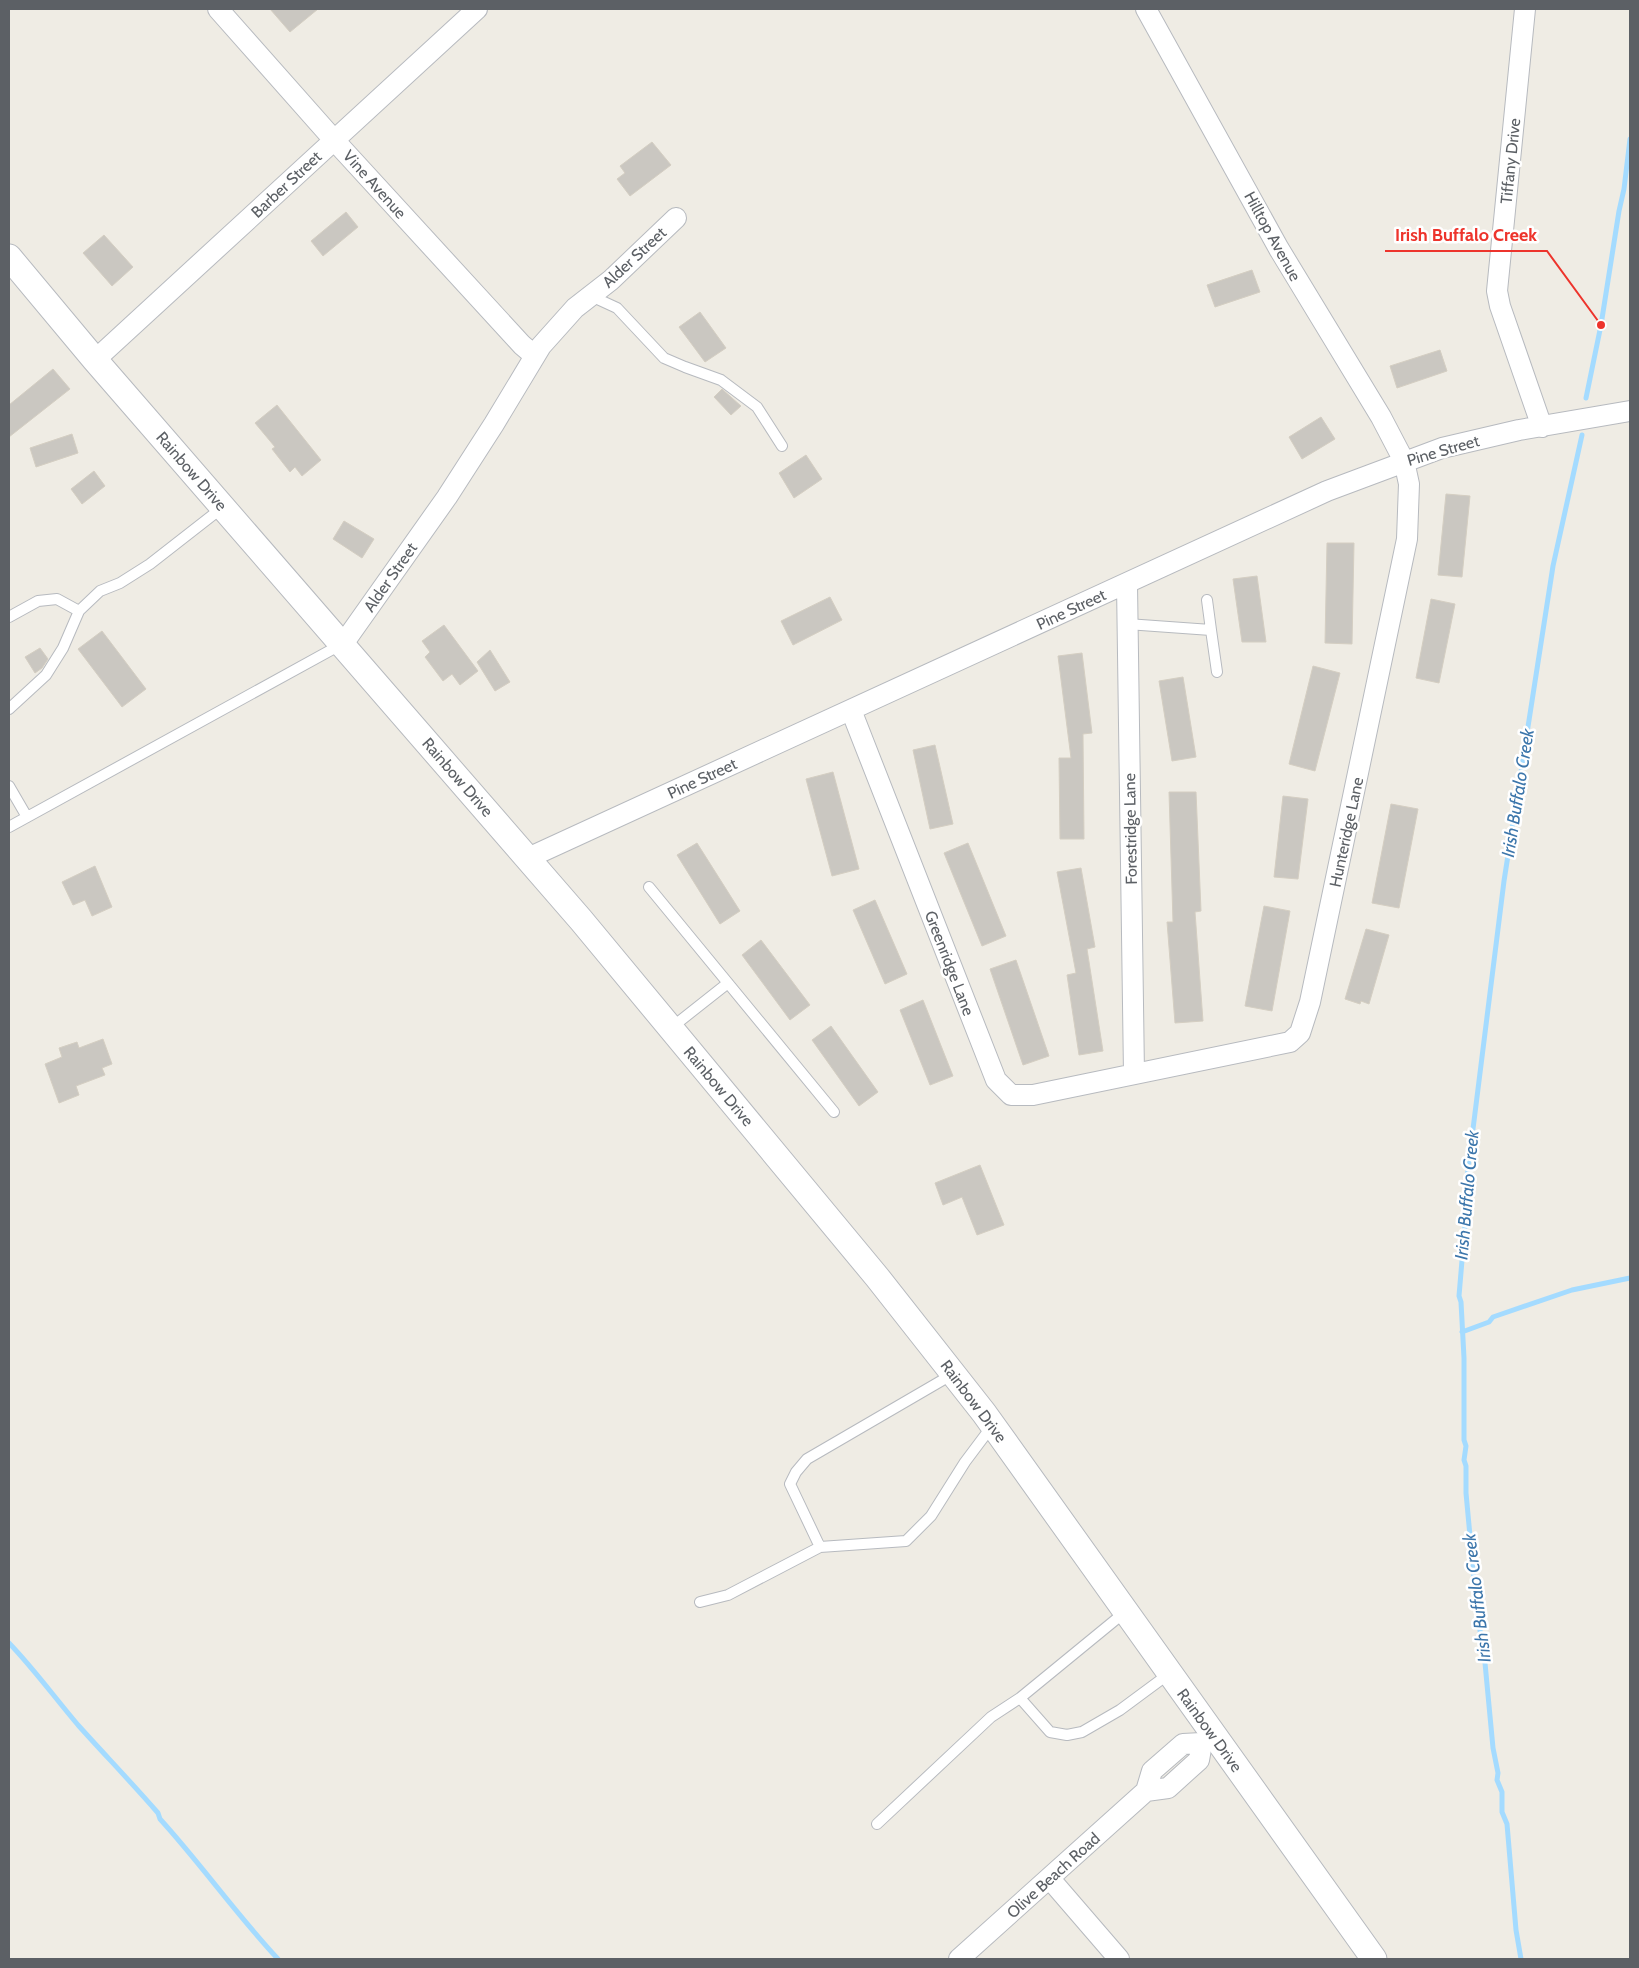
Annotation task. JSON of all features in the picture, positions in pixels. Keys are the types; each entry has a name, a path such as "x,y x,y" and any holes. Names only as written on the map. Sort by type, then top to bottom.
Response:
{"street":[{"name":"Vine Avenue","path":"218,9 334,140 534,356"},
{"name":"Barber Street","path":"95,360 477,9"},
{"name":"Hilltop Avenue","path":"1146,9 1279,250 1381,417 1404,461"},
{"name":"Tiffany Drive","path":"1525,9 1497,291 1500,306 1542,426"},
{"name":"Alder Street","path":"342,644 447,497 494,424 534,356 575,308 612,280 676,218"},
{"name":"Rainbow Drive","path":"9,257 95,360 528,858 878,1277 954,1373 992,1425 1170,1673 1208,1738 1374,1959"},
{"name":"Pine Street","path":"528,858 1328,491 1442,448 1519,430 1630,411"},
{"name":"Hunteridge Lane","path":"1134,1074 1290,1042 1300,1033 1312,992 1407,539 1409,484 1404,461"},
{"name":"Forestridge Lane","path":"1126,584 1134,1074"},
{"name":"Greenridge Lane","path":"851,710 996,1080 1011,1096 1033,1095 1134,1074"},
{"name":"Olive Beach Road","path":"959,1959 1146,1791 1168,1788 1199,1760 1208,1738"},
{"path":"1050,1879 1120,1959"}],"lane":[{"path":"590,296 617,308 664,358 721,380 757,407 782,446"},
{"path":"9,709 46,676 63,648 79,611 100,591 120,583 150,564 223,506"},
{"path":"9,616 38,601 57,599 79,611"},
{"path":"1207,600 1217,672"},
{"path":"1127,624 1211,630"},
{"name":"Alder Street","path":"9,827 342,644"},
{"path":"9,786 27,817"},
{"path":"649,887 834,1112"},
{"path":"671,1028 728,983"},
{"path":"820,1547 790,1484 796,1472 807,1459 954,1373"},
{"path":"700,1602 728,1595 820,1547 906,1541 931,1516 965,1462 992,1425"},
{"path":"877,1824 991,1717 1020,1698 1126,1612"},
{"path":"1020,1698 1050,1732 1067,1735 1082,1732 1120,1710 1170,1673"}],"building":[{"path":"270,9 318,9 290,32"},
{"path":"652,142 671,165 630,196 617,179 625,173 620,166"},
{"path":"346,212 358,227 323,256 311,241"},
{"path":"104,235 133,267 112,286 83,253"},
{"path":"1252,270 1260,292 1215,307 1207,285"},
{"path":"700,312 726,348 705,362 679,327"},
{"path":"1440,350 1447,371 1397,388 1390,366"},
{"path":"53,369 70,389 9,437 9,405"},
{"path":"722,389 741,406 731,415 714,397"},
{"path":"277,405 321,460 302,476 295,467 290,472 272,449 275,447 255,423"},
{"path":"1321,417 1335,439 1302,459 1289,437"},
{"path":"72,434 78,453 36,467 30,448"},
{"path":"806,455 822,479 794,498 779,473"},
{"path":"94,471 105,486 82,504 71,489"},
{"path":"1446,494 1470,496 1462,577 1438,575"},
{"path":"344,521 374,539 362,558 333,539"},
{"path":"1327,543 1354,543 1352,644 1325,643"},
{"path":"1257,576 1266,642 1242,642 1233,579"},
{"path":"830,597 842,620 793,645 781,621"},
{"path":"1431,599 1455,604 1439,683 1416,678"},
{"path":"444,625 478,671 460,685 452,674 443,681 425,657 430,652 422,641"},
{"path":"102,631 146,689 122,707 78,649"},
{"path":"40,648 48,659 42,668 35,673 25,657"},
{"path":"490,650 510,682 495,691 477,662"},
{"path":"1082,653 1092,733 1083,734 1084,839 1060,839 1059,758 1071,758 1058,656"},
{"path":"1313,666 1340,673 1315,771 1289,764"},
{"path":"1183,677 1196,757 1172,761 1159,681"},
{"path":"935,745 953,824 930,829 913,750"},
{"path":"833,772 859,869 832,876 806,779"},
{"path":"1169,792 1196,792 1201,911 1195,912 1203,1021 1175,1023 1167,922 1173,922"},
{"path":"1283,796 1308,799 1298,879 1274,877"},
{"path":"1391,804 1418,809 1399,908 1372,903"},
{"path":"697,843 740,911 720,924 677,855"},
{"path":"968,843 1006,936 982,946 944,853"},
{"path":"95,866 112,907 92,916 85,900 73,905 62,882"},
{"path":"1081,868 1095,947 1087,949 1103,1051 1079,1055 1067,975 1076,973 1057,872"},
{"path":"875,900 907,974 885,984 853,910"},
{"path":"1264,906 1290,911 1272,1011 1245,1006"},
{"path":"1366,929 1389,935 1369,1004 1361,1001 1360,1004 1345,999"},
{"path":"761,940 810,1005 790,1020 742,955"},
{"path":"1016,960 1049,1056 1023,1065 990,969"},
{"path":"923,1000 953,1076 930,1085 900,1010"},
{"path":"831,1026 878,1092 859,1106 812,1040"},
{"path":"103,1039 112,1064 102,1068 105,1075 76,1086 79,1095 59,1103 45,1064 62,1057 59,1048 77,1042 79,1048"},
{"path":"980,1165 1004,1225 977,1235 962,1197 943,1205 935,1183"}],"waterway":[{"name":"Irish Buffalo Creek","path":"1586,398 1601,325 1624,189 1630,139"},
{"name":"Irish Buffalo Creek","path":"1521,1959 1516,1930 1507,1824 1502,1812 1502,1792 1497,1780 1498,1773 1493,1748 1485,1663 1477,1611 1464,1460 1466,1446 1464,1440 1464,1358 1461,1302 1459,1296 1466,1213 1465,1193 1504,881 1553,566 1582,435"},
{"path":"1462,1332 1489,1322 1493,1317 1572,1290 1630,1278"},
{"path":"9,1643 78,1725 158,1813 160,1819 278,1959"}],"place":[{"name":"Irish Buffalo Creek","path":"1601,325"}]}
